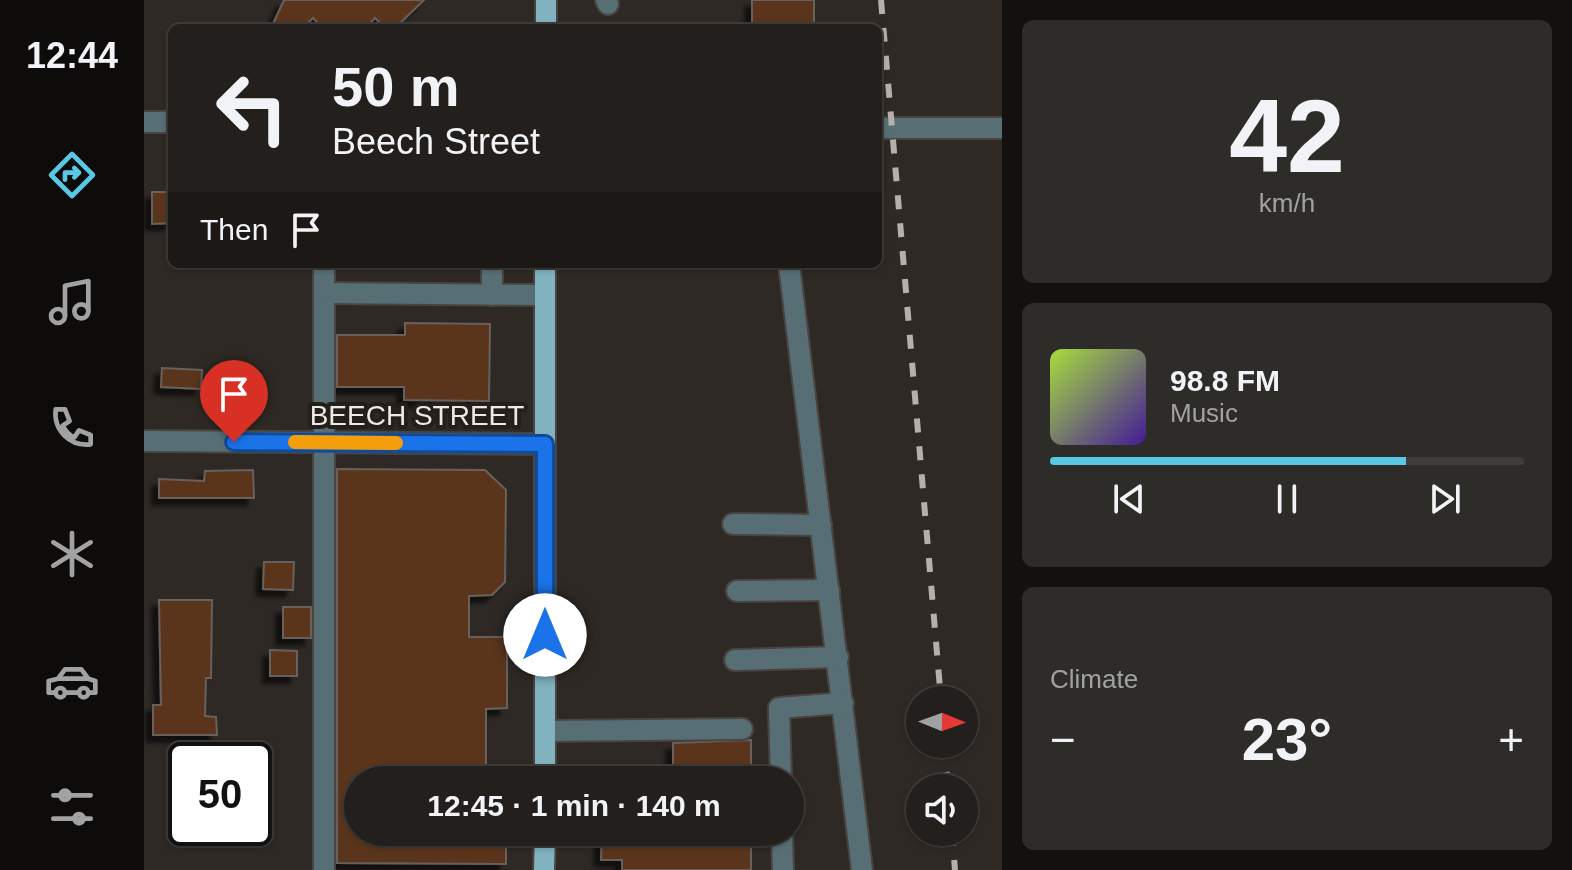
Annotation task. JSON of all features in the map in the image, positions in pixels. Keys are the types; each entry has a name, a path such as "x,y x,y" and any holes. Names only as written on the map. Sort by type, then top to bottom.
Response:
{"main road":[{"path":"546,0 546,24"},
{"path":"545,268 545,766"},
{"path":"544,870 545,846"}],"street":[{"path":"144,122 168,122"},
{"path":"882,128 1002,128"},
{"path":"324,268 324,870"},
{"path":"492,268 492,295"},
{"path":"789,268 862,870"},
{"path":"324,293 545,295"},
{"name":"BEECH STREET","path":"144,441 545,444"},
{"path":"733,524 821,525"},
{"path":"737,591 829,590"},
{"path":"735,660 838,657"},
{"path":"781,766 779,708 843,703"},
{"path":"545,731 742,729"},
{"path":"782,846 783,870"}],"building":[{"path":"284,0 424,0 399,24 381,24 375,18 369,24 319,24 313,18 307,24 273,24"},
{"path":"752,0 814,0 814,24 752,24"},
{"path":"152,192 168,192 168,223 152,224"},
{"path":"405,323 490,324 489,401 404,400 404,387 337,387 337,335 405,335"},
{"path":"162,368 202,370 201,389 161,387"},
{"path":"337,469 485,470 506,490 505,582 492,595 469,596 469,637 507,637 507,708 486,709 486,766 344,766 344,846 506,846 506,864 337,863"},
{"path":"253,470 254,498 159,498 159,479 204,481 205,471"},
{"path":"264,562 294,562 293,590 263,589"},
{"path":"159,600 212,600 211,678 206,678 205,716 216,717 217,735 153,735 153,705 161,705"},
{"path":"283,607 311,607 311,638 283,638"},
{"path":"270,650 297,651 297,676 270,676"},
{"path":"751,740 751,766 673,766 673,743"},
{"path":"602,846 751,846 751,870 622,870 622,860 601,860"}],"railway":[{"path":"881,0 940,686"},
{"path":"945,758 947,774"},
{"path":"953,846 955,870"}],"slow traffic":[{"path":"295,442 396,443"}],"route":[{"path":"234,442 545,444 545,635"}]}
